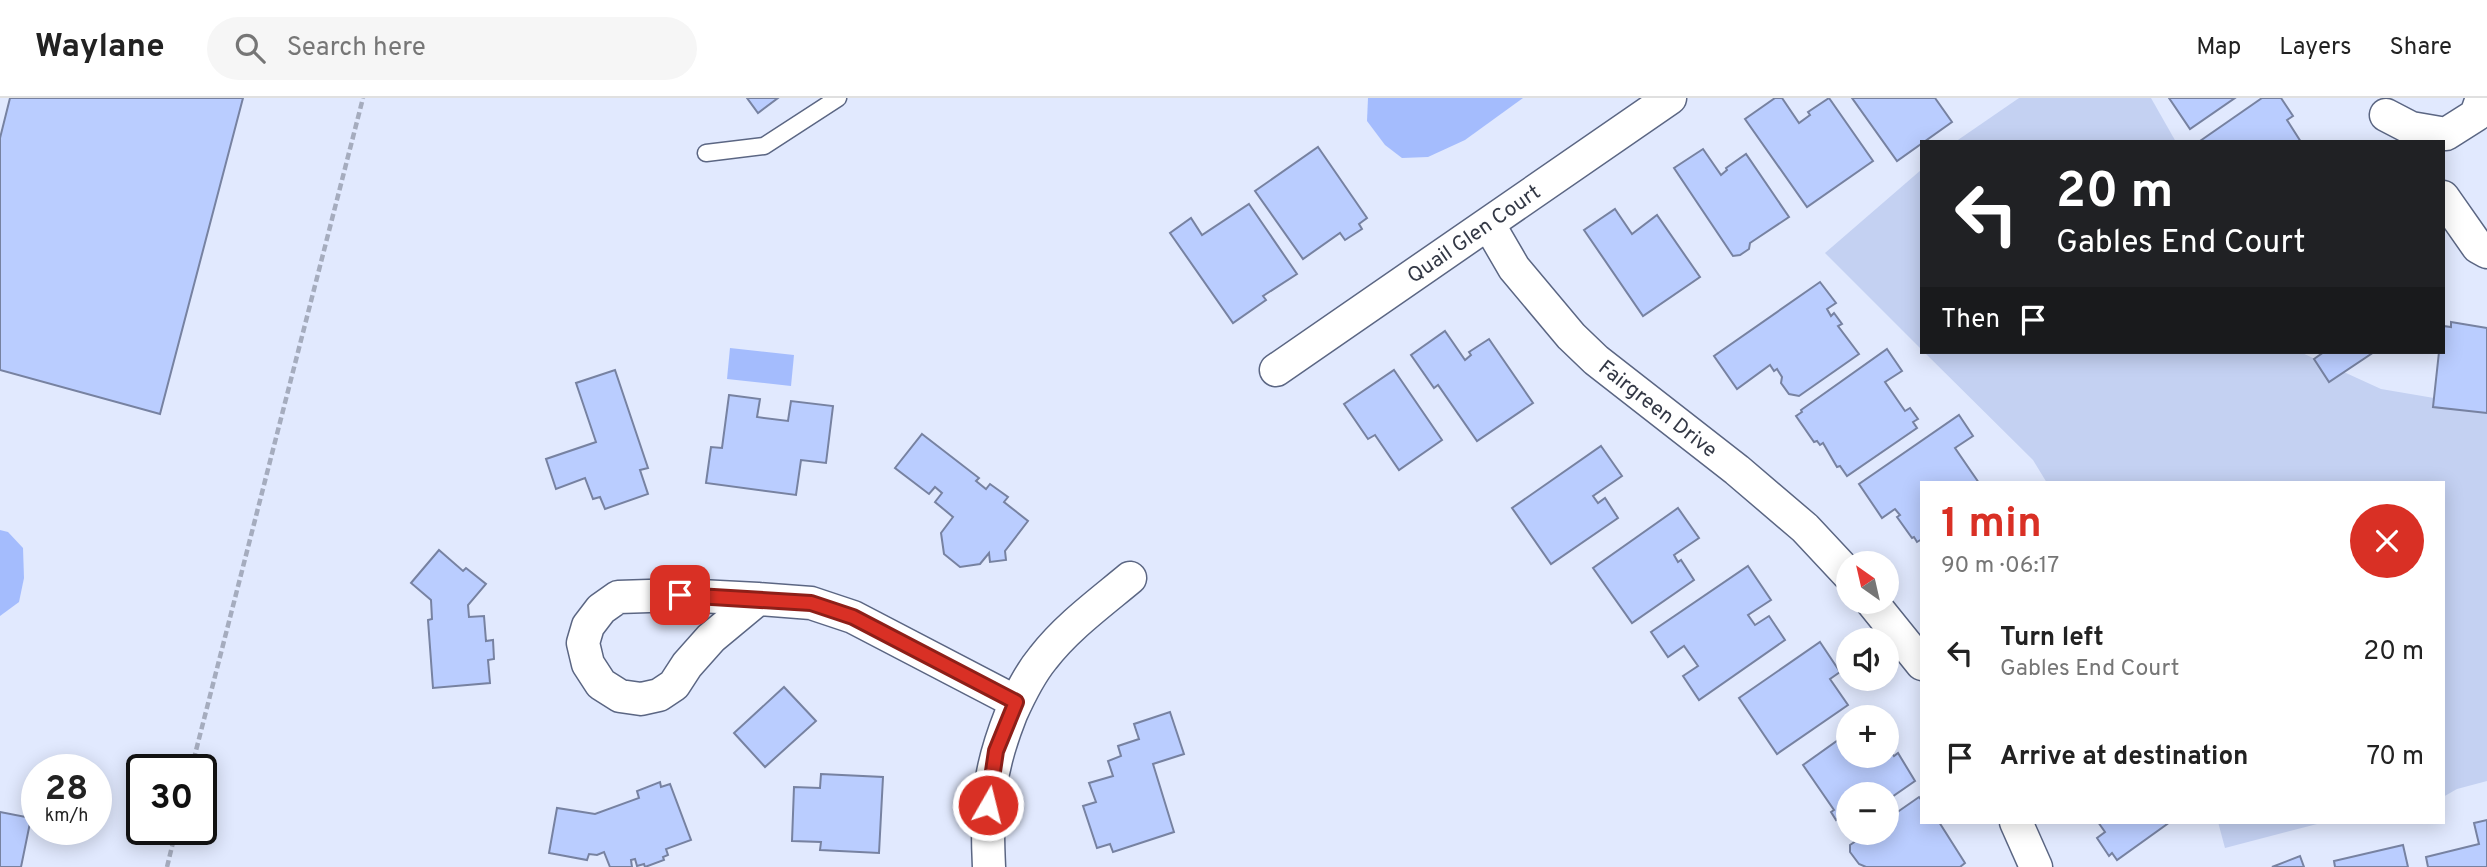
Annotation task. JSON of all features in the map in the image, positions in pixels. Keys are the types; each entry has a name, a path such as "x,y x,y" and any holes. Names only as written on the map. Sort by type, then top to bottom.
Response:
{"street":[{"name":"Quail Glen Court","path":"1276,370 1670,98"},
{"path":"2380,106 2411,128 2446,134 2481,115"},
{"path":"2380,106 2404,140"},
{"path":"2445,200 2478,247 2487,252"},
{"name":"Fairgreen Drive","path":"1489,225 1514,268 1571,336 1596,360 1737,470 1805,528 1836,561"},
{"path":"989,867 986,823 996,751 1026,680 1044,656 1077,622 1130,578"},
{"path":"758,599 711,638 687,665 674,685 659,695 641,699 620,696 601,684 588,664 583,643 588,626 601,609 618,597 680,595 758,599 811,603 853,617 1016,702"},
{"path":"1882,614 1920,662"},
{"path":"2018,824 2036,867"}],"lane":[{"path":"706,153 764,146 838,98"}],"path":[{"path":"195,754 363,98"},
{"path":"167,867 172,845"}],"shaded area":[{"path":"2019,98 2151,98 2175,140 1958,140"},
{"path":"1920,171 1920,348 1825,253"},
{"path":"1926,354 2304,354 2381,389 2487,407 2487,781 2457,789 2445,796 2445,481 2046,481 2033,460"},
{"path":"2219,824 2317,824 2225,848"}],"water":[{"path":"1368,98 1523,98 1465,140 1428,157 1402,158 1385,145 1367,121"},
{"path":"730,348 794,355 791,386 727,379"},
{"path":"0,530 8,532 23,548 24,578 19,602 0,616"}],"building":[{"path":"10,98 243,98 160,414 0,370 0,138"},
{"path":"747,98 778,98 758,113"},
{"path":"1775,98 1782,98 1799,123 1810,115 1808,112 1829,98 1873,161 1807,207 1745,119"},
{"path":"1852,98 1935,98 1952,122 1927,140 1920,140 1920,145 1897,161"},
{"path":"2169,98 2235,98 2190,129"},
{"path":"2262,98 2281,98 2293,116 2287,120 2300,140 2201,140"},
{"path":"1318,147 1367,218 1359,224 1362,229 1345,240 1340,233 1303,259 1255,191"},
{"path":"1703,149 1721,175 1726,168 1746,154 1789,217 1750,243 1749,249 1740,255 1733,256 1674,168"},
{"path":"1249,204 1297,274 1263,296 1266,300 1233,323 1170,233 1191,218 1202,235"},
{"path":"1615,209 1632,234 1657,215 1700,277 1643,316 1584,230"},
{"path":"1820,282 1836,303 1827,309 1831,316 1834,313 1842,324 1838,326 1859,354 1799,396 1789,394 1781,383 1782,377 1777,369 1774,371 1770,365 1737,389 1714,356"},
{"path":"2451,322 2487,328 2487,413 2433,407 2439,354 2445,354 2445,326 2451,327"},
{"path":"1445,331 1465,360 1471,355 1469,352 1489,339 1533,403 1477,441 1438,385 1434,388 1411,355"},
{"path":"1887,349 1902,371 1885,382 1905,411 1910,408 1918,419 1913,422 1917,428 1847,476 1840,466 1837,467 1823,443 1820,445 1817,441 1814,442 1796,416"},
{"path":"2321,354 2371,354 2329,382 2314,359"},
{"path":"615,370 648,468 640,470 648,494 605,509 600,497 593,499 585,478 556,489 546,459 596,442 576,383"},
{"path":"1394,370 1442,440 1399,470 1375,435 1368,439 1344,404"},
{"path":"729,395 760,399 757,417 788,421 791,401 833,406 826,463 801,460 796,495 706,483 711,447 722,448"},
{"path":"1959,415 1973,436 1955,448 1978,481 1920,481 1920,540 1917,542 1897,517 1900,515 1895,509 1882,518 1859,484"},
{"path":"922,434 979,478 976,481 986,489 990,484 1008,497 1004,502 1028,521 1005,551 1006,560 990,562 989,553 980,564 960,567 944,554 941,533 953,517 935,502 942,493 935,487 929,494 895,468"},
{"path":"1601,446 1622,476 1593,496 1598,503 1605,498 1618,518 1551,564 1512,508"},
{"path":"1678,508 1699,538 1674,555 1678,562 1681,560 1694,580 1632,623 1593,568"},
{"path":"439,550 463,571 466,568 486,584 468,605 469,617 484,616 486,641 493,640 494,659 488,660 490,683 433,688 428,620 432,619 431,600 411,583"},
{"path":"1748,566 1771,600 1748,615 1755,625 1769,616 1785,640 1699,700 1683,676 1698,666 1684,646 1668,657 1651,632"},
{"path":"1820,642 1836,666 1836,675 1830,679 1848,705 1836,705 1836,713 1777,754 1739,698"},
{"path":"784,687 816,721 765,767 734,733"},
{"path":"1170,712 1184,754 1153,764 1174,832 1113,852 1110,844 1097,848 1083,806 1096,802 1089,783 1113,776 1108,761 1121,756 1118,746 1139,739 1134,724"},
{"path":"1836,742 1836,768 1899,768 1899,755 1915,781 1899,792 1899,782 1836,782 1836,820 1831,812 1834,810 1803,765"},
{"path":"821,774 883,777 879,853 820,850 821,842 792,841 794,787 820,788"},
{"path":"660,782 661,787 670,784 691,840 666,849 668,855 663,857 664,860 645,867 644,864 637,866 635,859 631,860 632,867 610,867 604,852 589,854 587,860 549,853 557,808 595,814 639,798 637,791"},
{"path":"1919,797 1920,824 1940,824 1965,863 1960,867 1866,867 1859,864 1850,852 1850,845 1899,845 1899,811"},
{"path":"0,812 21,816 21,845 25,845 21,867 0,867"},
{"path":"2487,820 2487,867 2428,867 2426,857 2479,844 2474,823"},
{"path":"2099,824 2167,824 2117,860 2112,853 2109,856 2097,838 2105,832"},
{"path":"2403,845 2408,867 2335,867 2334,861"},
{"path":"2300,856 2304,867 2272,867"}],"route":[{"path":"680,595 811,603 853,617 1016,702 996,751 988,805"}]}
